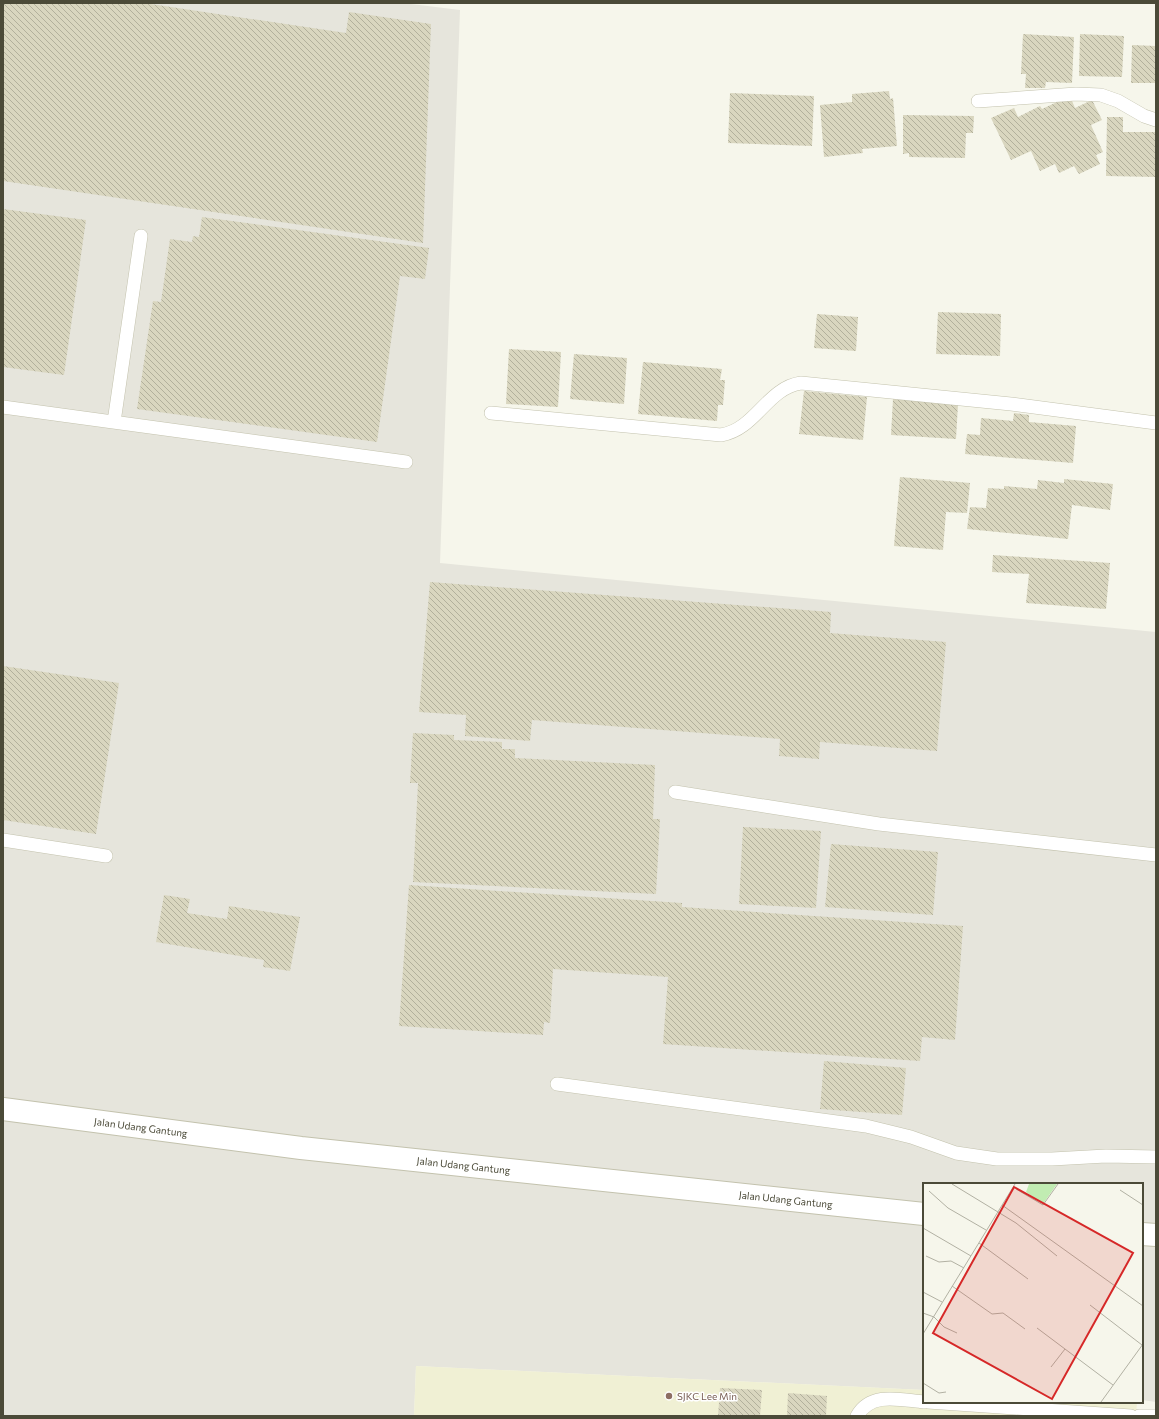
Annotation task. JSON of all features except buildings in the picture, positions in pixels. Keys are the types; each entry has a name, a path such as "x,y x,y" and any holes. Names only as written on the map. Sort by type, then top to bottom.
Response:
{"street":[{"name":"Jalan Udang Gantung","path":"3,1109 301,1148 923,1214"},
{"path":"1143,1234 1156,1235"}],"lane":[{"path":"978,101 1076,94 1101,95 1118,101 1144,116 1156,120"},
{"path":"114,422 141,236"},
{"path":"491,413 721,435 735,431 743,426 780,392 794,384 801,383 1011,404 1156,423"},
{"path":"3,407 406,462"},
{"path":"675,792 879,824 1156,855"},
{"path":"3,840 106,856"},
{"path":"557,1084 866,1126 911,1137 956,1153 997,1159 1052,1159 1106,1156 1156,1157"},
{"path":"858,1416 866,1406 877,1399 923,1402"},
{"path":"942,1403 1131,1416"},
{"path":"1139,1416 1156,1416"}],"shaded area":[{"path":"3,3 403,3 460,10 440,563 1156,632 1156,1402 1143,1400 1143,1183 923,1183 923,1390 416,1366 414,1416 3,1416"},
{"name":"SJKC Lee Min","path":"416,1366 923,1390 923,1403 1137,1403 1136,1416 414,1416"}],"place":[{"name":"SJKC Lee Min","path":"669,1396"}]}
